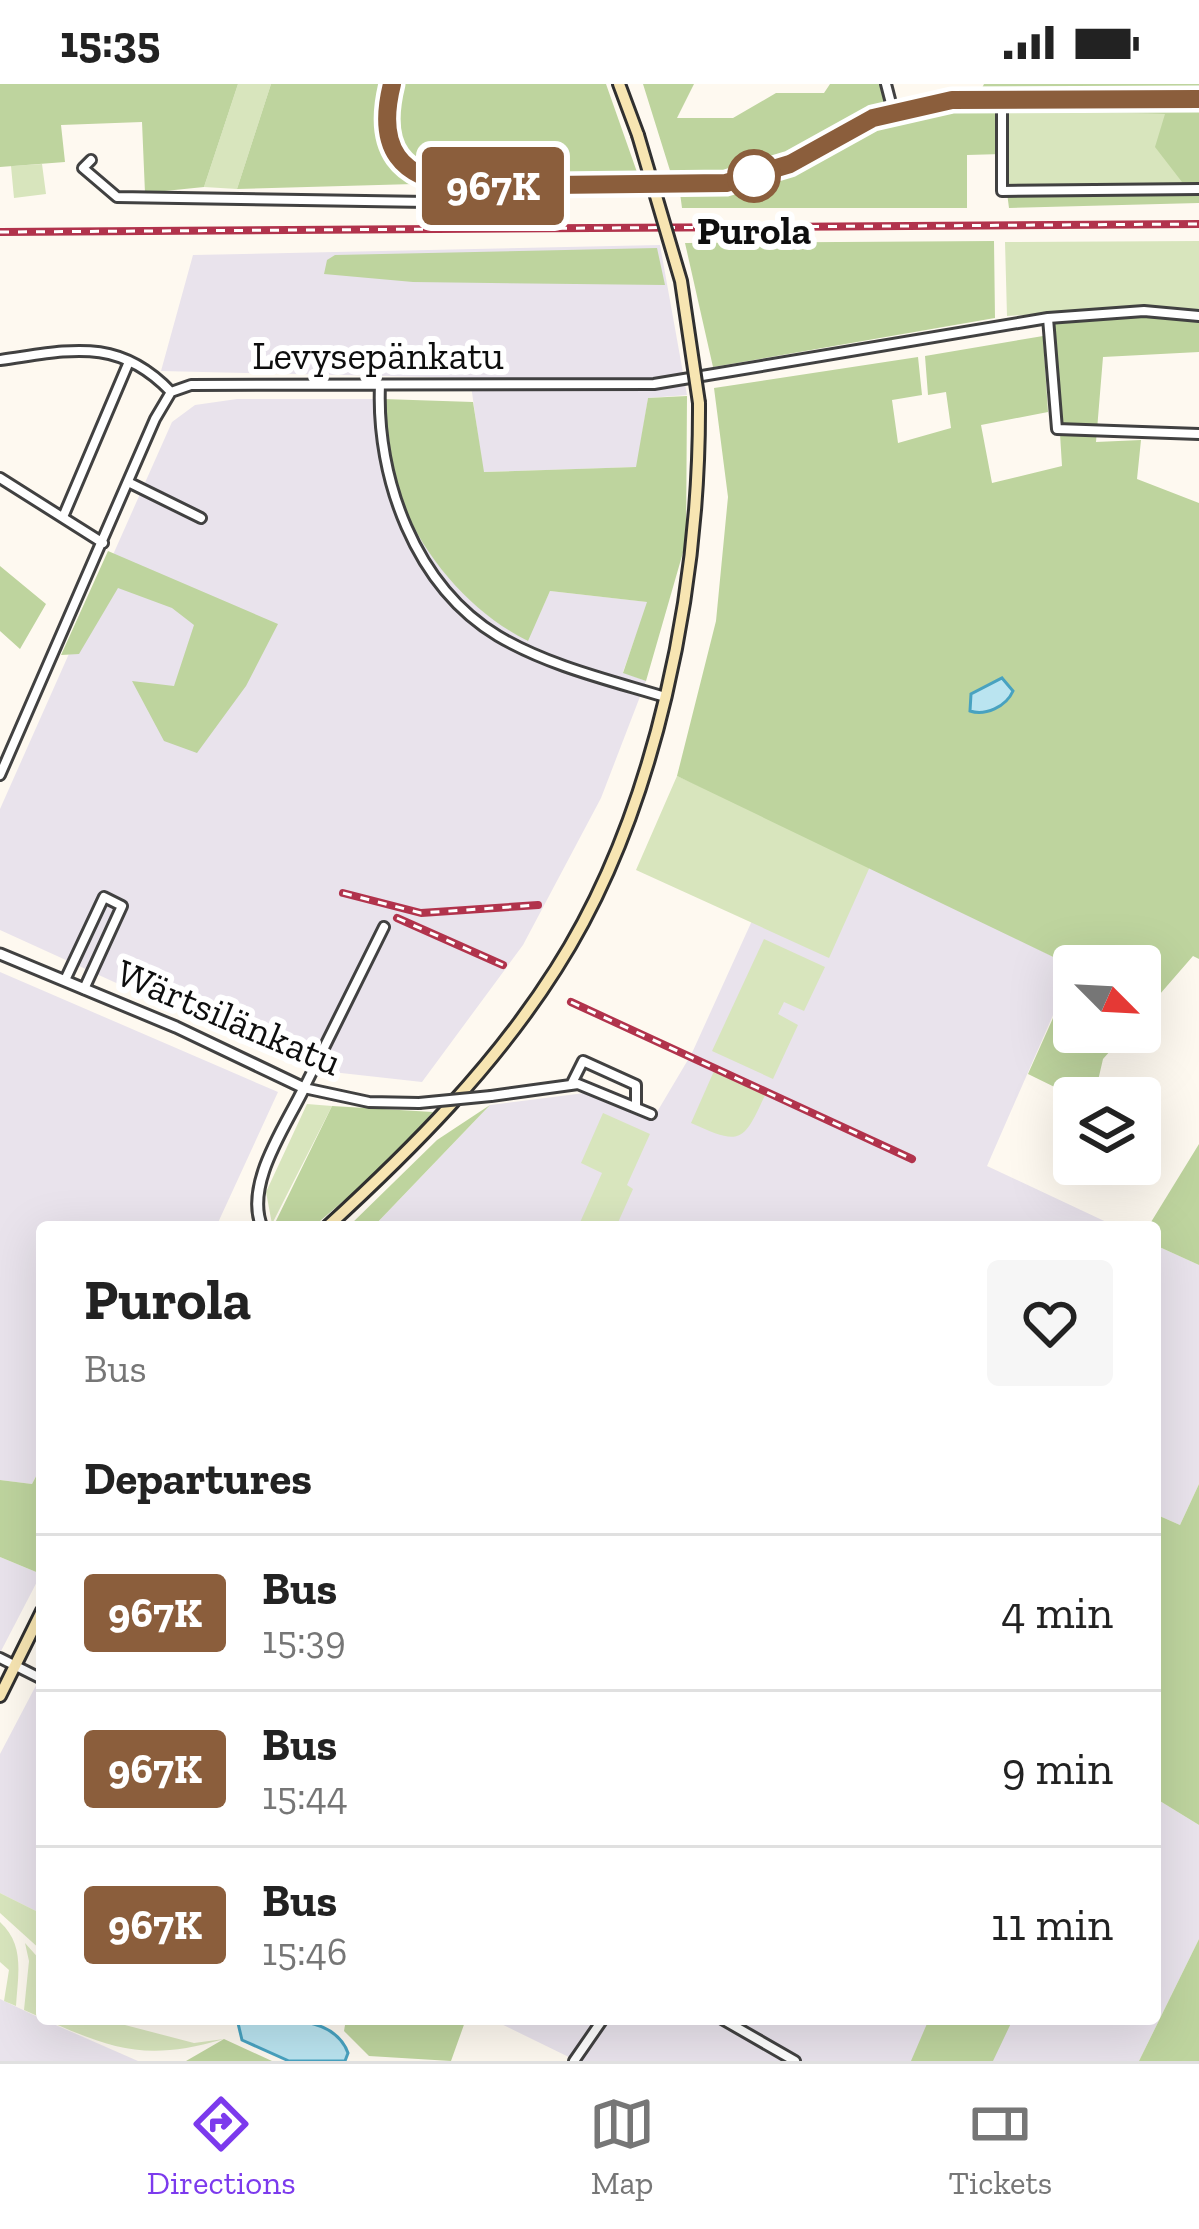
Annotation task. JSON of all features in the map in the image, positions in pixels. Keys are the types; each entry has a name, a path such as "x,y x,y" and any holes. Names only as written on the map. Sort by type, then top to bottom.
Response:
{"main road":[{"path":"333,1221 468,1086 558,966 622,830 665,698 698,515 699,403 681,280 619,84"},
{"path":"0,1696 36,1623"}],"street":[{"path":"392,84 387,136 413,174 441,184 726,183 790,164 893,111 952,100 1199,99"},
{"path":"886,84 893,111"},
{"path":"1002,102 1002,191 1199,189"},
{"path":"91,160 83,168 118,197 428,202 438,198 441,184"},
{"name":"Levysepänkatu","path":"171,392 190,385 654,384 1048,318 1144,311 1199,316"},
{"path":"1048,318 1057,429 1199,434"},
{"path":"0,360 87,347 128,364 171,392 0,775"},
{"path":"63,517 128,364"},
{"path":"380,386 392,496 425,562 456,598 495,634 526,650 665,698"},
{"path":"0,478 103,542"},
{"path":"128,482 201,518"},
{"path":"65,980 104,897 122,905 84,989"},
{"path":"260,1221 262,1179 384,927"},
{"name":"Wärtsilänkatu","path":"0,954 304,1088 368,1102 419,1103 572,1083 651,1114"},
{"path":"572,1083 583,1061 636,1085 636,1107"},
{"path":"0,1658 36,1676"},
{"path":"574,2061 599,2025"},
{"path":"732,2025 795,2061"}],"shaded area":[{"path":"660,245 687,395 648,398 637,467 483,472 470,378 161,371 193,255"},
{"path":"237,399 383,399 397,487 527,641 550,591 648,602 623,672 646,681 601,798 523,945 422,1082 305,1069 0,930 0,809 172,422 195,405"},
{"path":"794,828 1053,957 1053,1015 987,1166 1104,1221 379,1221 490,1105 608,1090 657,1112 692,1053"},
{"path":"0,972 278,1092 219,1221 36,1221 36,1476 32,1484 0,1480"},
{"path":"1161,1248 1199,1265 1199,1484 1180,1525 1161,1517"},
{"path":"0,1557 36,1572 36,1584 0,1653"},
{"path":"36,1685 36,1911 0,1893 0,1754"},
{"path":"1161,1802 1199,1825 1199,1939 1161,2016"},
{"path":"0,1999 36,2016 36,2025 56,2025 138,2061 0,2061"},
{"path":"503,2025 1157,2025 1139,2061 577,2061"}],"green space":[{"path":"0,84 238,84 204,187 145,193 142,122 61,125 65,162 0,167"},
{"path":"238,84 271,84 237,189 204,187"},
{"path":"271,84 382,84 382,139 414,184 237,189"},
{"path":"401,84 606,84 638,175 469,177 417,169 398,132"},
{"path":"643,84 694,84 677,118 733,118 776,93 824,93 830,84 885,84 887,104 761,162 672,177"},
{"path":"984,84 1199,84 1199,203 1009,208 1006,185 1002,154 967,155 967,208 682,208 680,193 759,185 892,120 997,108 998,93 982,88","holes":["1007,111 1165,114 1155,147 1182,182 1006,185"]},
{"path":"1007,111 1166,114 1183,182 1005,185"},
{"path":"42,164 46,194 14,198 11,166"},
{"path":"994,241 995,318 713,367 685,243"},
{"path":"1199,241 1199,313 1145,308 1007,316 1005,242"},
{"path":"657,248 665,285 413,282 324,274 327,260 335,255"},
{"path":"1144,315 1199,320 1199,352 1103,357 1096,442 1141,440 1137,479 1199,503 1199,959 1193,956 1161,993 1161,945 1053,945 1053,957 677,776 716,621 728,497 714,388 918,357 922,395 892,400 898,443 951,428 946,392 928,395 925,356 1043,336 1048,412 981,425 992,483 1062,466 1053,321"},
{"path":"687,396 686,542 646,681 623,673 647,602 550,591 528,641 465,596 430,554 405,508 383,399 473,402 484,472 636,467 648,398"},
{"path":"108,551 278,624 246,686 197,753 164,741 132,681 174,686 194,625 172,608 118,588 79,654 61,655"},
{"path":"0,566 46,604 20,649 0,631"},
{"path":"677,776 872,862 829,958 636,870"},
{"path":"764,939 825,967 804,1011 784,1002 778,1014 798,1025 773,1079 712,1051"},
{"path":"1053,1018 1053,1053 1108,1053 1099,1077 1053,1077 1053,1086 1028,1074"},
{"path":"714,1071 765,1095 751,1123 738,1136 720,1135 691,1123"},
{"path":"307,1104 332,1106 274,1221 266,1192"},
{"path":"490,1105 379,1221 354,1221 437,1140"},
{"path":"332,1106 433,1112 382,1168 320,1221 276,1221"},
{"path":"603,1113 650,1134 627,1185 633,1189 619,1221 581,1221 602,1173 581,1163"},
{"path":"1199,1144 1199,1265 1161,1248 1161,1221 1152,1221"},
{"path":"36,1476 36,1572 0,1557 0,1480 32,1484"},
{"path":"1199,1484 1199,1825 1161,1802 1161,1517 1180,1525"},
{"path":"0,1893 36,1911 36,1946 0,1913"},
{"path":"0,1922 17,1950 16,2006 4,2001 9,1970 0,1962"},
{"path":"1199,1939 1199,2061 1139,2061 1157,2025 1161,2025"},
{"path":"25,1943 36,1955 36,2015 24,2010 29,1961"},
{"path":"58,2025 125,2025 194,2043 224,2039 153,2051 92,2039"},
{"path":"345,2025 464,2025 451,2061 369,2056 344,2031"},
{"path":"926,2025 1010,2025 993,2061 911,2061"},
{"path":"224,2039 272,2061 186,2061"}],"water":[{"path":"1002,678 1013,691 1005,702 988,711 970,711 971,694"},
{"path":"238,2025 316,2025 341,2040 348,2053 345,2061 289,2061 242,2040"}],"railway":[{"path":"0,232 1199,224"},
{"path":"343,893 421,913 538,905"},
{"path":"397,918 503,965"},
{"path":"571,1002 912,1159"}],"bus line":[{"name":"967K","path":"392,84 387,136 400,161 429,182 463,186 726,183 790,164 873,118 952,100 1199,99"}],"place":[{"name":"Purola","path":"754,176"}]}
